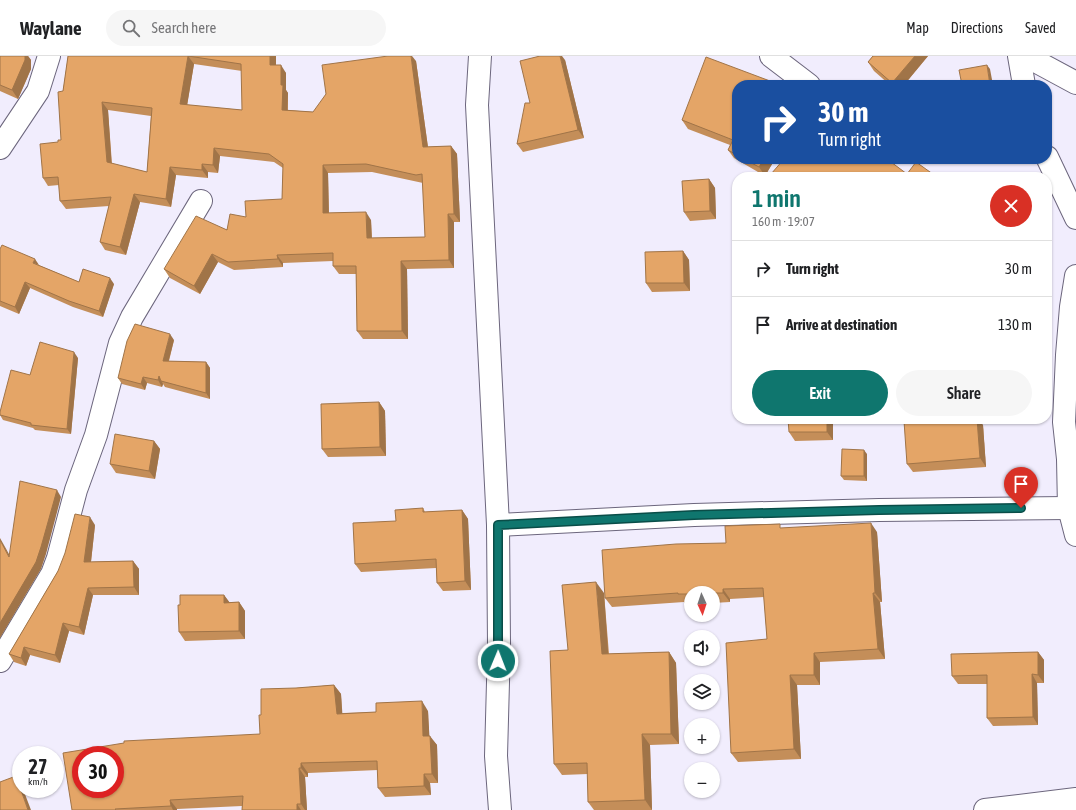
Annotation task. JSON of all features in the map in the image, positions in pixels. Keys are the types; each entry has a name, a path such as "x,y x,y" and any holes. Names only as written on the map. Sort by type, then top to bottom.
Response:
{"street":[{"path":"0,148 38,91 49,56"},
{"path":"480,56 477,105 498,525 499,645 496,756 500,810"},
{"path":"771,56 802,80"},
{"path":"1019,56 1023,80"},
{"path":"1026,56 1076,83"},
{"path":"1050,164 1076,218"},
{"path":"0,661 52,574 58,558 76,490 96,436 120,343 132,317 201,201"},
{"path":"1076,276 1071,307 1065,384 1064,422 1068,459 1069,508 1076,535"},
{"path":"498,525 694,515 879,510 1069,508"},
{"path":"985,810 1076,799"}],"building":[{"path":"0,56 25,56 25,60 12,90 0,85"},
{"path":"68,56 188,56 270,56 270,65 281,65 281,85 283,85 282,110 313,112 326,94 322,65 388,56 411,56 423,147 451,146 454,214 448,214 449,260 401,261 402,331 357,331 356,266 333,266 333,253 277,255 278,259 228,262 212,254 194,286 164,269 196,216 227,230 230,214 246,217 245,201 282,199 283,164 269,154 214,148 213,165 202,164 202,170 170,167 166,199 134,194 120,247 100,242 111,197 60,201 58,177 43,178 40,144 58,142 58,140 61,140 58,92 63,91","holes":["188,56 241,64 242,110 180,104","102,102 152,108 147,172 107,162","366,164 416,175 422,174 425,237 367,238 366,212 323,213 323,165"]},
{"path":"540,56 560,56 578,130 517,144 525,103 530,103 520,61"},
{"path":"873,56 915,56 895,80 889,80 868,62"},
{"path":"706,57 767,80 732,80 732,140 682,120"},
{"path":"987,65 989,80 961,80 959,70"},
{"path":"732,142 732,152 728,150"},
{"path":"753,164 761,164 759,167"},
{"path":"780,164 894,164 904,172 773,172"},
{"path":"914,164 919,164 930,172 908,172"},
{"path":"709,179 710,211 684,212 682,181"},
{"path":"2,245 35,259 33,263 79,282 83,269 110,278 99,311 69,301 25,282 15,307 0,301 0,249"},
{"path":"683,251 684,283 646,283 645,252"},
{"path":"135,324 170,334 163,361 206,362 206,393 161,381 159,376 158,380 143,377 141,384 118,378 127,341"},
{"path":"40,342 74,352 67,429 31,425 31,423 0,415 11,370 30,375"},
{"path":"379,402 380,447 322,449 321,404"},
{"path":"788,424 827,424 827,432 789,432"},
{"path":"904,424 977,424 980,458 907,464"},
{"path":"115,434 154,441 149,471 110,464"},
{"path":"842,449 864,450 864,476 841,476"},
{"path":"20,481 57,490 36,562 0,623 0,540 9,557"},
{"path":"423,508 423,512 462,510 465,581 437,583 436,559 355,564 353,523 396,521 395,510"},
{"path":"75,514 90,517 84,562 133,561 134,587 88,588 79,627 63,623 55,655 24,647 21,658 9,654 58,571 65,553"},
{"path":"871,523 875,593 873,593 878,649 814,653 814,675 790,675 794,749 731,753 726,643 767,639 763,588 723,589 723,593 720,593 720,586 684,586 684,594 678,593 605,598 602,550 676,544 726,543 725,526 780,524 780,528"},
{"path":"596,582 602,654 669,652 671,734 642,734 645,800 588,802 587,763 554,764 550,651 568,650 562,585"},
{"path":"180,595 224,595 224,603 239,602 239,631 179,632 178,605 180,605"},
{"path":"1038,652 1038,675 1032,674 1033,717 987,718 987,675 952,676 951,654"},
{"path":"334,685 337,714 376,712 376,703 422,701 423,736 430,736 432,774 424,774 424,786 378,788 377,761 301,763 301,768 299,768 301,804 297,804 297,810 242,810 243,796 170,800 171,806 115,809 116,810 72,810 64,753 72,752 72,798 124,798 124,746 106,746 124,743 124,741 260,734 259,715 261,715 261,689"},
{"path":"12,778 12,798 24,798 28,810 0,810 0,782"}],"route":[{"path":"498,661 498,525 694,515 1021,508"}]}
